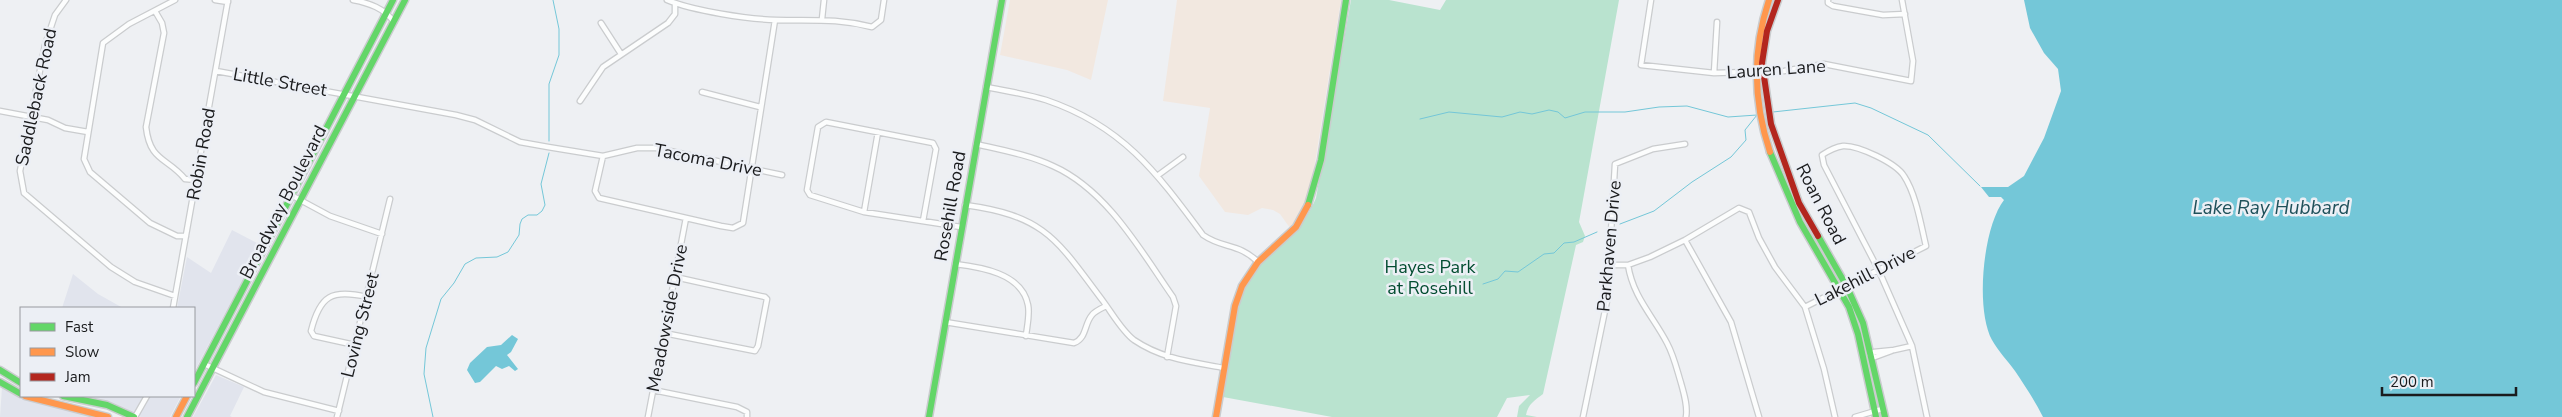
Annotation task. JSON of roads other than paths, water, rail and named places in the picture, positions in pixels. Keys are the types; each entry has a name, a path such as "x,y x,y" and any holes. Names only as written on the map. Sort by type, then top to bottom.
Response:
{"street":[{"name":"Saddleback Road","path":"66,0 49,28 20,171 24,193 111,267 135,282 175,296"},
{"path":"175,0 129,24 103,43 84,159 90,172 150,223 177,236 186,236"},
{"path":"216,0 228,1"},
{"path":"353,0 361,1 386,12 394,22"},
{"name":"Broadway Boulevard","path":"195,381 393,0"},
{"name":"Broadway Boulevard","path":"187,417 405,0"},
{"path":"667,0 676,4 775,20 822,19 872,27 879,22 884,0"},
{"path":"822,19 824,0"},
{"name":"Rosehill Road","path":"929,417 1002,0"},
{"path":"1216,417 1235,306 1247,275 1258,262 1296,227 1312,199 1321,160 1346,0"},
{"name":"Lauren Lane","path":"1651,0 1641,65 1714,73 1784,71 1824,64 1911,81 1913,61 1905,14"},
{"name":"Roan Road","path":"1769,0 1759,30 1760,107 1778,175 1798,218 1844,289 1885,417"},
{"name":"Roan Road","path":"1759,71 1767,31 1778,0"},
{"path":"1828,2 1882,15 1905,14 1902,0"},
{"name":"Robin Road","path":"173,307 228,1"},
{"path":"580,100 603,67 668,23 675,14 676,4"},
{"path":"155,11 162,23 164,33 146,127 148,141 152,151 178,171 185,180 197,180"},
{"path":"603,156 595,191 599,198 733,228 743,223 775,20"},
{"path":"1714,73 1718,22"},
{"path":"601,23 621,54"},
{"name":"Little Street","path":"216,71 344,93"},
{"path":"986,87 1044,99 1078,112 1123,140 1157,176 1203,235 1213,242 1239,248 1258,262"},
{"path":"702,92 760,107"},
{"name":"Tacoma Drive","path":"344,93 475,120 520,142 603,156 637,148 656,148 751,170 782,175"},
{"path":"0,111 31,116 77,131 88,132"},
{"path":"923,221 936,149 934,144 826,122 820,125 817,129 808,194 864,212 961,228"},
{"path":"864,212 878,132"},
{"path":"976,144 1007,151 1054,166 1086,186 1110,211 1174,297 1176,306 1167,357"},
{"name":"Parkhaven Drive","path":"1582,417 1608,301 1616,164 1653,148 1685,144"},
{"name":"Lakehill Drive","path":"1805,307 1844,289 1879,271 1926,246 1916,207 1904,175 1888,162 1855,148 1844,146 1828,151 1822,155 1824,165 1879,271"},
{"path":"1157,176 1183,157"},
{"path":"291,195 330,216 382,234"},
{"name":"Loving Street","path":"337,417 390,199"},
{"path":"965,205 998,210 1031,223 1051,236 1065,250 1132,338 1167,357 1224,368"},
{"path":"1609,265 1628,265 1685,240 1739,208 1744,208 1749,212 1759,238 1775,267 1805,307 1824,369 1835,417"},
{"name":"Meadowside Drive","path":"648,417 686,218"},
{"path":"1685,240 1731,322 1759,417"},
{"path":"955,264 996,272 1007,278 1020,290 1028,302 1026,336"},
{"path":"1628,265 1636,295 1671,352 1685,395 1686,417"},
{"path":"1879,271 1912,346 1927,417"},
{"path":"664,333 755,351 758,346 765,315 767,299 765,296 675,277"},
{"path":"355,345 314,336 310,331 318,312 328,297 336,293 348,293 367,297"},
{"path":"234,305 244,310"},
{"path":"945,322 1060,342 1079,341 1091,315 1106,306"},
{"path":"1867,356 1875,357 1912,346"},
{"name":"Roan Road","path":"1867,356 1875,414"},
{"path":"204,364 264,392 339,411"},
{"path":"0,370 20,382"},
{"path":"0,382 20,393"},
{"path":"653,390 737,407 747,412 747,417"},
{"path":"29,397 108,417"},
{"path":"68,397 107,405 134,417 146,397"},
{"path":"176,417 186,397"},
{"path":"1855,417 1875,414 1882,409"}],"water":[{"name":"Lake Ray Hubbard","path":"2024,0 2562,0 2562,417 2043,417 2019,377 1992,340 1984,309 1983,289 1986,248 1997,212 2004,200 2001,197 1989,197 1981,187 2008,187 2024,176 2044,138 2061,91 2058,69 2044,53 2030,28"},
{"path":"512,335 518,339 511,352 507,355 518,369 515,371 509,366 502,369 496,366 480,382 475,383 467,370 470,363 487,347 501,345"}],"waterway":[{"path":"549,141 549,84 559,55 559,29 553,0"},
{"path":"1773,112 1855,103 1871,108 1928,135 1980,186"},
{"path":"1420,119 1449,112 1502,117 1520,112 1532,114 1549,110 1558,112 1565,118 1585,112 1625,112 1659,107 1687,106 1728,117 1757,115"},
{"path":"1620,224 1654,211 1692,182 1731,157 1746,140 1745,130 1757,115"},
{"path":"433,417 424,374 426,348 441,299 454,283 465,264 476,258 497,257 508,252 519,235 522,219 528,215 537,215 542,211 545,205 541,184 549,153"},
{"path":"1483,284 1498,279 1505,271 1518,272 1544,254 1554,253 1564,243 1574,242 1597,232"}],"park label":[{"name":"Hayes Park at Rosehill","path":"1430,277"}]}
